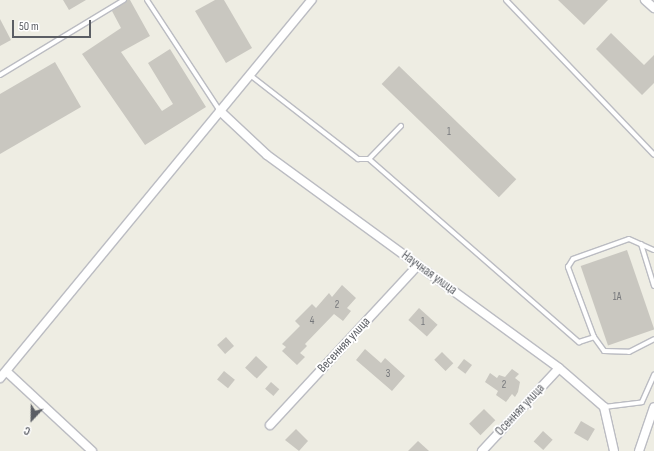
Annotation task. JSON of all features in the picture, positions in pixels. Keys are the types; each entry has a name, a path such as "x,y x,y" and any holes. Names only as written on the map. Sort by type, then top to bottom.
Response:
{"street":[{"path":"0,378 7,372 312,0"},
{"path":"645,0 654,8"},
{"name":"Научная улица","path":"220,111 267,155 559,368 604,407"},
{"name":"Весенняя улица","path":"270,426 418,265"},
{"name":"Осенняя улица","path":"482,451 559,368"},
{"path":"7,372 92,451"},
{"path":"604,407 614,451"},
{"path":"639,451 654,407"}],"lane":[{"path":"0,75 124,0"},
{"path":"147,0 220,111"},
{"path":"506,0 654,155"},
{"path":"250,75 358,159 369,159 579,342 594,337"},
{"path":"369,159 401,126"},
{"path":"654,250 629,239 573,259 568,268 594,337 604,351 629,352 654,339"},
{"path":"641,244 654,286"},
{"path":"604,407 642,402 654,375"}],"building":[{"path":"63,0 86,0 69,10"},
{"path":"127,0 130,0 150,36 121,52 162,111 173,104 148,63 170,49 206,107 145,145 82,54 121,28 112,11"},
{"path":"215,0 224,0 252,48 226,63 195,11"},
{"path":"558,0 608,0 584,25"},
{"path":"0,19 11,40 0,46"},
{"path":"611,33 644,65 654,55 654,83 642,95 596,49"},
{"path":"55,62 81,107 0,154 0,94"},
{"path":"399,66 516,179 499,197 382,84"},
{"path":"627,250 654,330 608,345 581,266"},
{"path":"342,285 356,298 347,308 351,311 343,321 334,314 305,344 307,346 300,353 305,357 297,365 282,351 286,347 282,344 300,326 295,321 312,304 316,308 329,293 332,297"},
{"path":"419,308 438,325 427,337 408,320"},
{"path":"226,337 234,346 225,354 217,345"},
{"path":"365,349 381,363 385,358 405,376 392,391 356,360"},
{"path":"442,352 453,363 446,371 434,360"},
{"path":"256,356 268,367 257,379 245,368"},
{"path":"464,359 472,365 465,374 457,368"},
{"path":"512,369 519,374 515,378 520,382 518,392 515,397 512,394 506,402 496,395 498,391 485,382 490,373 497,378 499,375 505,377"},
{"path":"224,371 235,380 228,388 217,380"},
{"path":"271,382 279,389 273,396 265,389"},
{"path":"484,409 495,420 480,435 469,424"},
{"path":"581,421 595,429 588,441 574,433"},
{"path":"296,429 308,441 299,451 285,440"},
{"path":"543,431 553,440 543,450 534,441"},
{"path":"418,441 429,451 408,451"}]}
